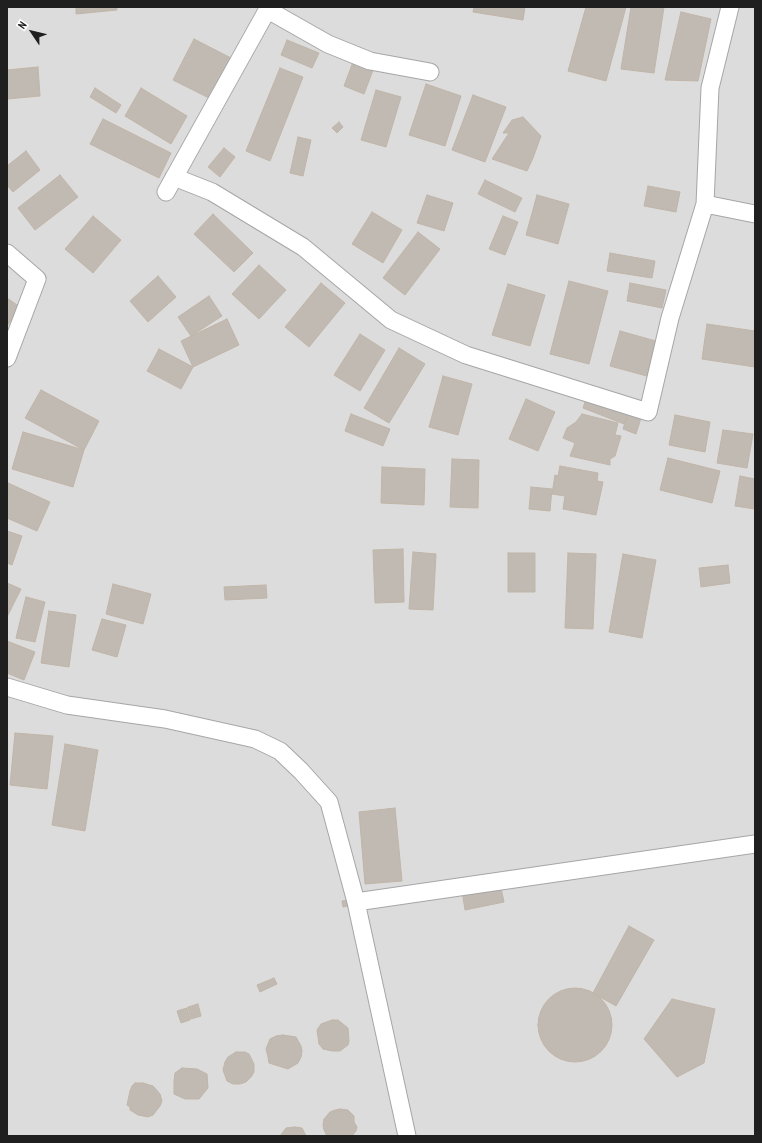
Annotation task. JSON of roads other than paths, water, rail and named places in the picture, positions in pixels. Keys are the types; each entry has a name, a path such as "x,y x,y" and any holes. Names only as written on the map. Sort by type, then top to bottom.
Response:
{"street":[{"path":"430,72 370,61 328,44 269,8 170,185 212,192 303,247 391,320 466,355 648,412 670,318 705,204 710,88 730,7"},
{"path":"705,204 755,214"},
{"path":"7,252 38,279 7,358"},
{"path":"7,687 67,705 165,719 255,739 280,751 301,771 329,802 356,902 403,1134"},
{"path":"356,902 755,844"}]}
